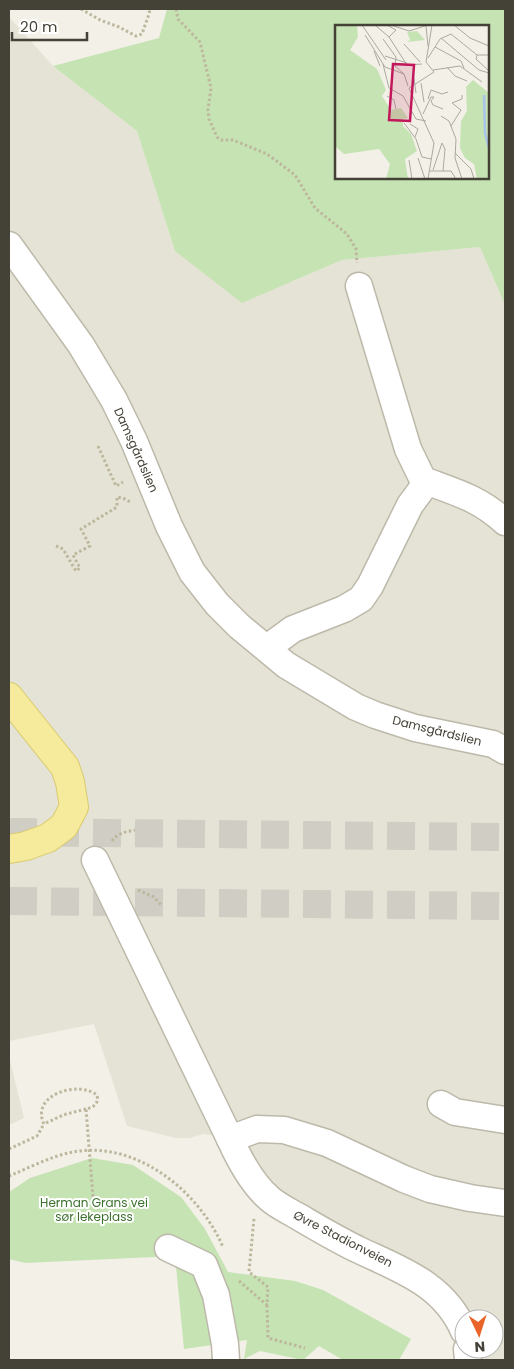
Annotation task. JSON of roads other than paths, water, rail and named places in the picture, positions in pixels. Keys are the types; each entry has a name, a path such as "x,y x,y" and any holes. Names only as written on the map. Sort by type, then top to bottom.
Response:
{"main road":[{"path":"9,697 65,767 70,782 74,808 64,826 48,838 26,846 9,849"}],"street":[{"name":"Damsgårdslien","path":"9,245 81,345 114,400 134,441 169,526 192,572 216,604 239,626 286,664 356,707 415,728 493,744 505,751"},
{"path":"359,286 408,449 423,480 468,496 493,511 505,522"},
{"path":"267,648 293,629 344,609 361,599 370,586 410,505 427,482"},
{"name":"Øvre Stadionveien","path":"95,860 230,1138 255,1183 269,1198 325,1232 387,1262 434,1290 447,1302 454,1312"},
{"path":"441,1104 454,1112 505,1120"},
{"path":"230,1138 256,1129 284,1130 327,1144 430,1189 470,1198 505,1203"},
{"path":"168,1248 204,1265 216,1295 226,1360"}],"tunnel":[{"path":"9,832 505,837"},
{"path":"9,901 505,906"}],"park label":[{"name":"Herman Grans vei sør lekeplass","path":"94,1210"}]}
